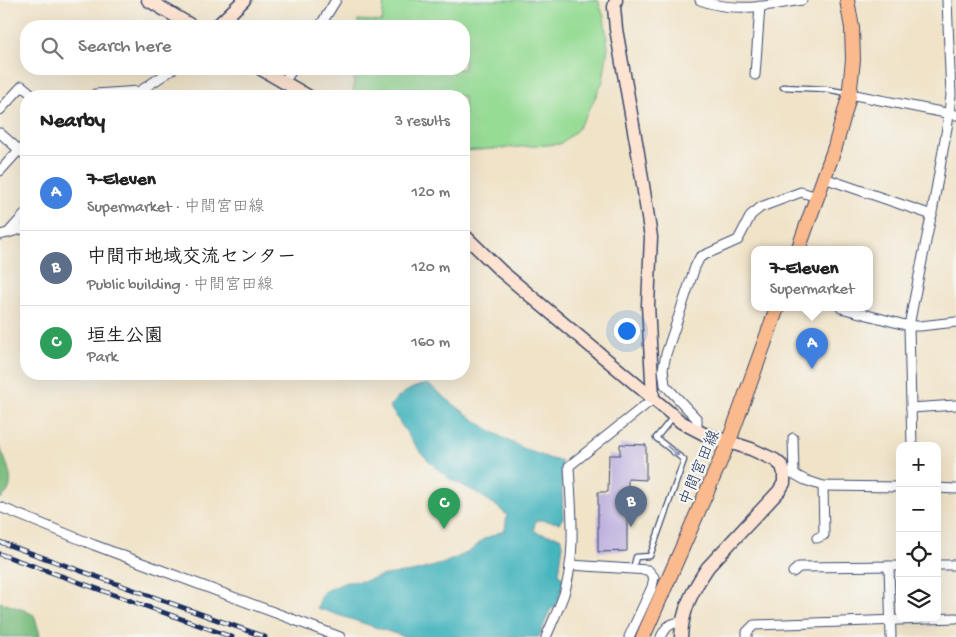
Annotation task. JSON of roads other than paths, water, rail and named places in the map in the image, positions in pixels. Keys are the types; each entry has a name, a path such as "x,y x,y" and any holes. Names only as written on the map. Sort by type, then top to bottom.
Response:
{"main road":[{"path":"799,246 824,178 850,94 853,60 852,28 847,0"},
{"name":"中間宮田線","path":"643,637 729,441 776,311"}],"street":[{"path":"148,0 182,20"},
{"path":"223,20 244,0"},
{"path":"324,20 336,0"},
{"path":"616,0 614,7 616,29 638,153 650,237 648,305 654,399"},
{"path":"700,0 724,7 739,8 802,0"},
{"path":"912,442 909,326 953,114 947,0"},
{"path":"755,75 760,6"},
{"path":"143,90 164,75"},
{"path":"272,75 296,90"},
{"path":"284,82 289,75"},
{"path":"0,110 22,86 27,90"},
{"path":"850,94 953,114"},
{"path":"0,133 19,150 0,171"},
{"path":"824,178 932,215"},
{"path":"697,430 697,419 665,385 663,369 666,354 700,257 738,240 751,215 761,207 801,192 816,197"},
{"path":"4,234 20,219"},
{"path":"4,234 20,230"},
{"path":"470,241 502,271 681,422 704,434 729,441 776,460 789,474 823,486 896,487"},
{"path":"852,311 909,326 956,322"},
{"path":"546,637 564,593 570,564 572,531 569,466 654,399"},
{"path":"911,408 956,405"},
{"path":"681,637 682,622 690,597 708,567 784,484 789,474 793,438"},
{"path":"817,538 824,535 823,486"},
{"path":"941,488 956,489"},
{"path":"0,507 94,545 340,637"},
{"path":"570,564 648,570 654,577 652,587 628,637"},
{"path":"941,565 956,565"},
{"path":"889,566 891,637"},
{"path":"792,572 799,567 896,566"},
{"path":"747,637 747,632 754,625 956,618"},
{"path":"661,637 666,627 675,622 682,622"}],"lane":[{"path":"783,87 824,88 850,94"},
{"path":"633,569 636,557 650,556 684,460 656,438 673,416"}],"water":[{"path":"428,384 467,414 508,441 561,461 563,518 559,523 540,520 535,522 534,530 538,533 560,537 563,545 559,574 563,579 561,592 556,606 550,610 539,637 405,637 317,608 323,592 346,582 365,581 384,575 412,572 442,564 469,552 484,539 505,530 507,515 494,504 450,479 435,467 422,454 389,406 407,391"}],"railway":[{"path":"0,542 265,637"},
{"path":"0,554 232,637"}],"place":[{"name":"7-Eleven","path":"812,369"},
{"name":"中間市地域交流センター","path":"631,527"},
{"name":"垣生公園","path":"444,529"}]}
